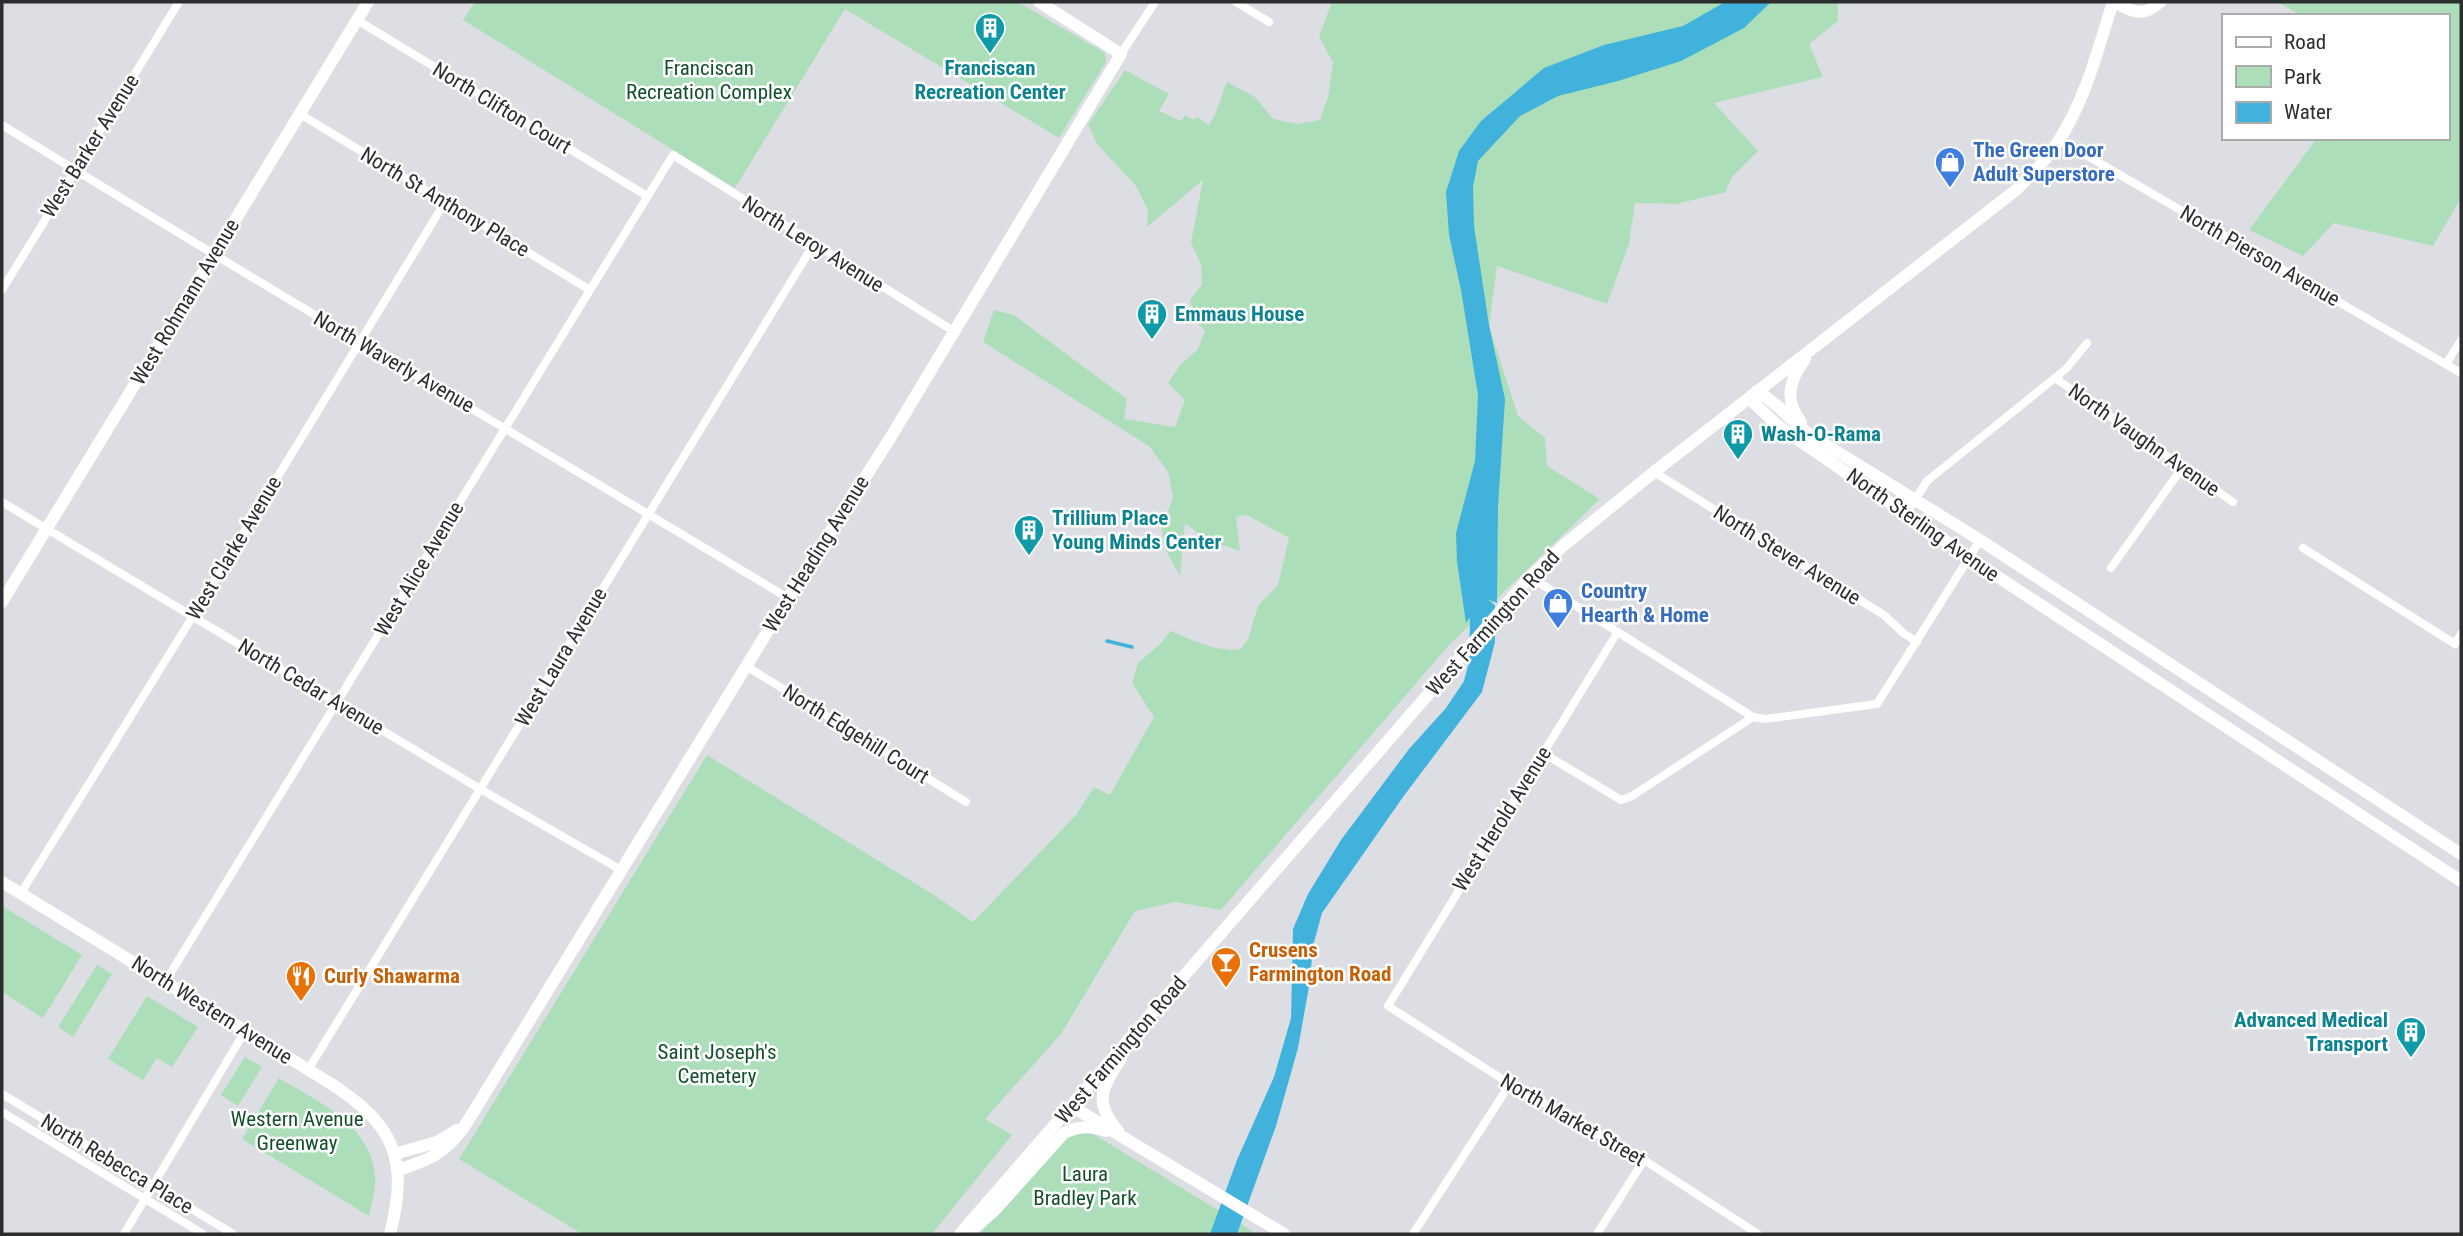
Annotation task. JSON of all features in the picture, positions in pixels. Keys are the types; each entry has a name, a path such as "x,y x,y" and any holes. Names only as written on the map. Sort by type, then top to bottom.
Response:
{"main road":[{"name":"West Rohmann Avenue","path":"2,602 369,2"},
{"path":"1038,2 1121,54"},
{"path":"2114,2 2132,11 2142,12 2150,11 2160,2"},
{"name":"West Farmington Road","path":"960,1234 1530,578 1564,545 1654,472 2016,190 2042,163 2060,140 2079,102 2114,2"},
{"name":"West Heading Avenue","path":"396,1162 446,1138 463,1124 477,1105 788,598 955,332 1121,54"},
{"path":"1827,336 1811,351 1794,375 1790,402 1796,415 1809,429 1860,467"},
{"name":"North Sterling Avenue","path":"2461,854 1980,540 1860,467 1798,426 1774,401 1757,391 1755,404 1769,419 1969,558 2461,881"},
{"name":"North Western Avenue","path":"2,882 341,1090 366,1109 384,1131 396,1162"},
{"path":"1122,1136 1102,1107 1102,1090 1139,1029"},
{"path":"1071,1106 1284,1234"},
{"path":"967,1234 994,1211 1065,1133 1076,1127 1096,1127 1122,1136"},
{"path":"390,1234 400,1185 396,1162"}],"street":[{"name":"West Barker Avenue","path":"2,290 179,2"},
{"name":"West Heading Avenue","path":"1121,54 1155,2"},
{"path":"1236,2 1269,22"},
{"name":"North Clifton Court","path":"357,20 647,196"},
{"name":"North St Anthony Place","path":"300,114 590,290"},
{"name":"North Waverly Avenue","path":"2,125 213,256 505,427 788,598"},
{"name":"North Pierson Avenue","path":"2060,140 2461,373"},
{"name":"West Alice Avenue","path":"165,982 673,155"},
{"name":"North Leroy Avenue","path":"673,155 955,332"},
{"name":"West Clarke Avenue","path":"20,893 193,616 445,202"},
{"name":"West Laura Avenue","path":"308,1070 814,244"},
{"path":"2446,364 2461,340"},
{"path":"1906,513 1927,481 2055,378 2087,343"},
{"name":"North Vaughn Avenue","path":"2055,378 2233,502"},
{"path":"2111,568 2182,468"},
{"name":"North Stever Avenue","path":"1654,472 1884,615 1917,642"},
{"name":"North Cedar Avenue","path":"2,502 480,789 621,870"},
{"path":"1530,578 1753,717 1765,719 1877,704 1980,540"},
{"path":"2303,548 2455,644 2461,634"},
{"name":"West Herold Avenue","path":"1388,1006 1617,633"},
{"name":"North Edgehill Court","path":"746,666 965,802"},
{"path":"1543,753 1622,800 1753,717"},
{"name":"North Market Street","path":"1388,1006 1510,1084 1644,1160 1758,1234"},
{"path":"124,1234 245,1031"},
{"path":"1413,1234 1510,1084"},
{"name":"North Rebecca Place","path":"2,1094 233,1234"},
{"name":"North Rebecca Place","path":"2,1112 203,1234"},
{"path":"1597,1234 1644,1160"}],"green space":[{"name":"Franciscan Recreation Complex","path":"475,2 1018,2 1105,53 1106,62 1059,138 845,9 735,188 463,20"},
{"name":"Saint Joseph's Cemetery","path":"1332,2 1838,2 1838,21 1809,44 1823,77 1714,103 1758,151 1731,178 1726,192 1676,204 1635,203 1629,244 1607,304 1497,266 1489,326 1518,416 1545,438 1547,466 1600,499 1449,645 1221,910 1175,902 1135,911 1061,1034 985,1119 1012,1135 932,1234 582,1234 459,1159 707,755 934,895 973,922 1076,815 1094,787 1110,795 1154,717 1132,683 1138,663 1171,631 1214,647 1241,649 1248,639 1258,606 1278,585 1289,538 1247,515 1236,517 1240,551 1206,539 1185,523 1180,576 1164,547 1162,528 1173,497 1168,472 1149,446 983,342 994,310 1014,315 1127,399 1124,419 1175,427 1185,400 1168,383 1180,365 1198,349 1205,331 1195,320 1190,300 1202,285 1201,264 1191,243 1203,180 1147,227 1148,210 1136,186 1097,144 1088,125 1125,70 1169,94 1159,111 1181,121 1185,115 1194,120 1197,117 1209,125 1227,82 1255,97 1273,119 1297,124 1320,120 1328,97 1333,63 1319,36"},
{"path":"2278,2 2461,2 2461,198 2433,246 2334,223 2303,256 2249,230 2316,140 2449,140 2449,14 2298,14"},
{"path":"2,906 82,955 43,1018 2,992"},
{"path":"97,965 112,974 73,1037 58,1027"},
{"path":"147,996 198,1027 172,1067 157,1058 143,1080 108,1059"},
{"name":"Western Avenue Greenway","path":"245,1057 262,1067 238,1106 221,1095"},
{"name":"Western Avenue Greenway","path":"279,1078 341,1117 365,1143 372,1159 375,1178 369,1216 242,1139"},
{"name":"Laura Bradley Park","path":"1090,1132 1257,1234 980,1234 1064,1136"}],"water":[{"path":"1725,2 1771,2 1744,28 1681,61 1558,96 1520,116 1478,161 1473,187 1474,226 1489,325 1505,399 1498,507 1497,603 1487,599 1495,605 1495,642 1482,692 1403,797 1322,913 1313,946 1310,981 1298,1048 1276,1126 1237,1234 1210,1234 1237,1160 1274,1077 1291,1018 1293,929 1308,894 1341,840 1409,749 1446,708 1464,681 1469,662 1470,617 1466,623 1457,562 1456,533 1475,461 1478,395 1449,235 1446,192 1459,151 1481,121 1544,68 1604,45 1683,26"}],"waterway":[{"path":"1107,641 1132,647"}],"place":[{"name":"Franciscan Recreation Center","path":"990,55"},
{"name":"The Green Door Adult Superstore","path":"1950,189"},
{"name":"Emmaus House","path":"1152,341"},
{"name":"Wash-O-Rama","path":"1738,461"},
{"name":"Trillium Place Young Minds Center","path":"1029,557"},
{"name":"Country Hearth & Home","path":"1558,630"},
{"name":"Crusens Farmington Road","path":"1226,989"},
{"name":"Curly Shawarma","path":"301,1003"},
{"name":"Advanced Medical Transport","path":"2411,1059"}]}
